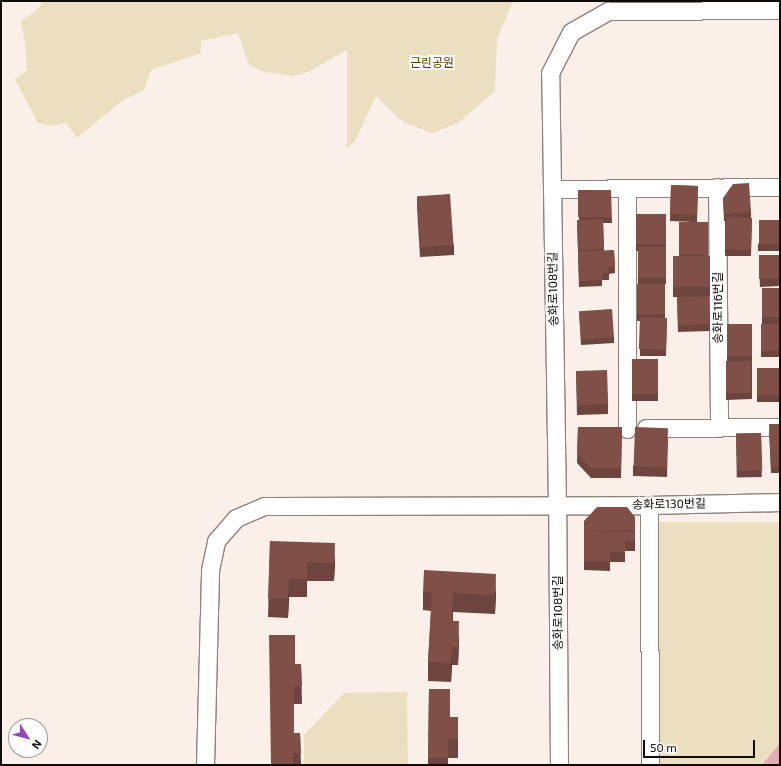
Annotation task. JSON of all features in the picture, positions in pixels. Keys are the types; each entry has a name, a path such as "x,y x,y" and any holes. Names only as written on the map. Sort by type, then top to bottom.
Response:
{"street":[{"name":"송화로108번길","path":"559,765 557,504 550,73 571,32 608,11 692,5 780,10"},
{"name":"송화로116번길","path":"717,187 719,428"},
{"path":"552,189 780,187"},
{"path":"627,188 620,429 780,427"},
{"name":"송화로130번길","path":"205,765 210,570 216,541 236,518 264,506 780,502"},
{"path":"649,504 650,765"}],"green space":[{"name":"근린공원","path":"43,1 513,1 497,39 495,91 458,123 432,133 403,122 376,96 355,141 347,148 347,50 306,73 292,76 264,72 249,65 238,33 201,41 201,53 151,70 144,90 122,101 77,138 66,123 50,126 38,123 15,79 27,70 25,43 21,21 37,10"},
{"path":"659,522 780,522 780,765 659,765"},
{"path":"407,692 408,765 304,765 304,735 344,693"}],"shaded area":[{"path":"780,743 780,765 762,765"}],"building":[{"path":"749,183 751,212 724,214 723,198 733,184"},
{"path":"671,185 698,186 697,215 670,214"},
{"path":"578,190 611,190 611,217 578,217"},
{"path":"450,194 454,245 421,247 417,196"},
{"path":"636,214 666,214 666,244 636,244"},
{"path":"726,217 752,218 751,250 725,249"},
{"path":"603,219 604,249 578,250 577,220"},
{"path":"759,220 780,220 780,244 759,244"},
{"path":"679,222 708,222 708,255 679,255"},
{"path":"638,247 666,247 666,278 638,278"},
{"path":"614,250 615,267 608,267 609,273 602,273 602,280 579,281 578,252"},
{"path":"759,255 780,255 780,279 759,279"},
{"path":"673,256 710,256 710,287 673,287"},
{"path":"637,284 665,284 665,314 637,314"},
{"path":"762,288 780,288 780,317 762,317"},
{"path":"709,296 710,324 678,325 677,297"},
{"path":"612,309 614,337 581,339 579,311"},
{"path":"640,317 667,318 666,350 639,349"},
{"path":"727,324 752,324 752,356 727,356"},
{"path":"761,324 780,324 780,351 761,351"},
{"path":"632,359 658,359 658,394 632,394"},
{"path":"726,361 751,361 751,393 726,393"},
{"path":"757,368 780,368 780,395 757,395"},
{"path":"607,370 608,404 577,405 576,371"},
{"path":"769,424 780,424 780,466 771,467"},
{"path":"578,427 622,427 621,468 591,468 577,453"},
{"path":"635,427 668,428 667,467 634,466"},
{"path":"761,433 762,470 737,471 736,434"},
{"path":"597,507 627,507 635,517 635,530 592,531 635,532 635,541 625,541 625,552 610,552 610,561 584,561 584,521"},
{"path":"270,541 335,543 334,563 307,562 307,579 289,578 288,599 268,599"},
{"path":"424,570 496,574 495,595 453,593 452,621 459,621 458,647 452,646 451,663 428,662 432,592 423,592"},
{"path":"269,635 295,635 295,664 301,664 302,686 294,686 294,733 300,733 301,753 293,753 293,765 271,765"},
{"path":"429,689 450,689 450,717 458,717 458,739 448,739 448,758 428,758"}]}
